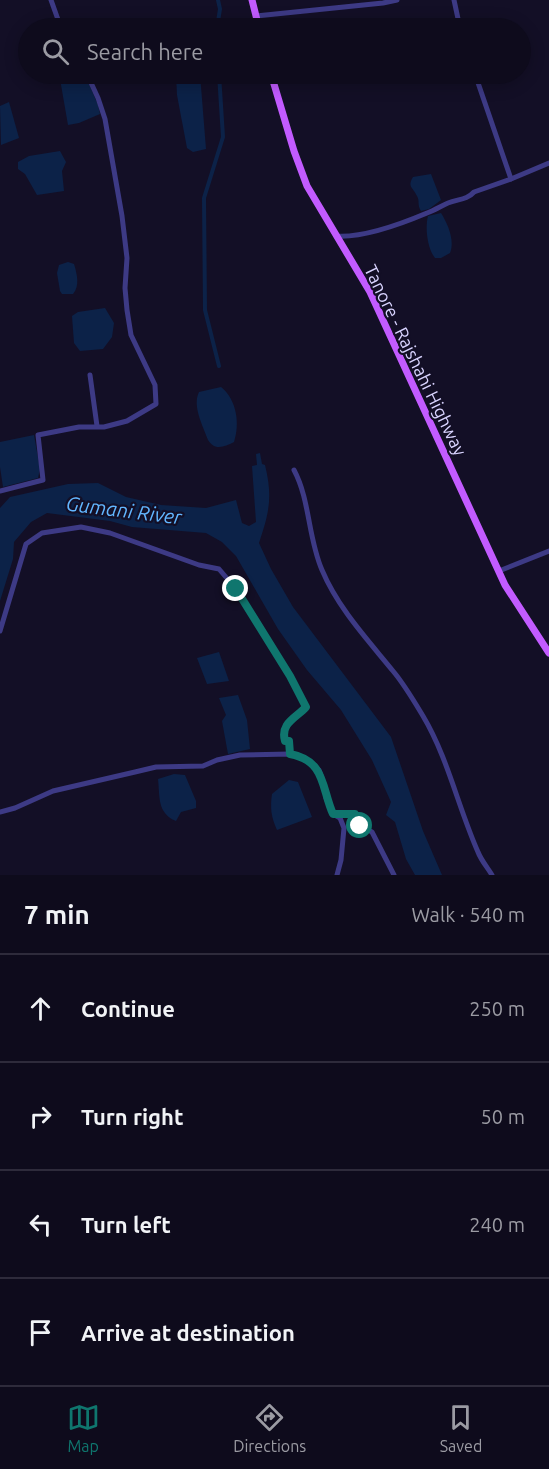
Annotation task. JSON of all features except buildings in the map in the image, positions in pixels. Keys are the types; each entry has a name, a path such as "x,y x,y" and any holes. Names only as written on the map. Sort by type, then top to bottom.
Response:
{"main road":[{"path":"252,0 256,16"},
{"name":"Tanore - Rajshahi Highway","path":"274,84 307,186 370,292 515,604 549,653"}],"street":[{"path":"51,0 57,18"},
{"path":"256,16 397,0"},
{"path":"454,0 458,18"},
{"path":"0,491 43,480 38,435 79,427 104,427 127,421 156,404 155,384 131,335 127,310 127,258 122,216 105,119 92,84"},
{"path":"478,84 511,179"},
{"path":"336,236 347,237 390,228 549,163"},
{"path":"90,375 97,426"},
{"path":"294,470 301,482 313,546 322,571 336,596 394,672 423,716 443,760 478,854 492,875"},
{"path":"0,632 26,544 42,533 81,527 110,533 199,565 219,569 236,589 257,621 306,707 288,722 285,729 285,741 289,741 290,754"},
{"path":"499,571 549,551"},
{"path":"0,812 77,784 156,767 203,766 240,755 290,754 300,756 319,770 326,798 345,832 337,875"},
{"path":"333,814 355,814 360,826 372,831 394,875"}],"water":[{"path":"61,84 89,84 100,114 68,125"},
{"path":"176,84 201,84 206,149 193,152 187,148"},
{"path":"9,102 19,138 1,145 0,106"},
{"path":"60,151 66,162 62,171 64,191 37,195 25,174 18,169 18,162 29,156"},
{"path":"431,174 441,200 429,209 421,211 411,183 413,177"},
{"path":"441,213 452,243 450,253 441,258 435,258 428,243 427,221 428,216"},
{"path":"68,262 74,264 77,287 73,294 62,294 57,273 59,265"},
{"path":"105,308 114,323 112,337 103,349 80,351 74,343 72,316 78,312"},
{"path":"221,387 234,405 237,428 234,442 217,447 208,440 199,416 197,398 199,392"},
{"path":"34,435 40,469 38,478 3,487 0,442"},
{"name":"Gumani River","path":"260,453 262,464 265,465 269,496 259,543 293,607 391,737 423,831 442,875 415,875 406,859 395,822 386,815 391,802 372,760 341,710 307,670 278,629 236,556 222,542 206,533 132,527 110,521 47,513 31,522 14,542 13,559 0,601 0,508 10,497 68,484 98,483 126,497 161,505 206,508 236,500 242,523 249,526 256,522 252,466 257,465 256,454"},
{"path":"219,652 229,681 207,684 197,658"},
{"path":"238,695 247,720 250,749 228,754 222,721 226,715 219,698"},
{"path":"174,774 185,775 196,801 196,808 181,812 176,821 165,814 162,809 158,779"},
{"path":"289,780 298,782 312,817 277,830 271,812 272,794"}],"waterway":[{"path":"218,0 219,18"},
{"path":"219,366 205,310 204,198 223,137 220,84"}],"route":[{"path":"236,589 290,676 306,707 288,722 285,729 285,741 289,741 290,754 300,756 319,770 326,798 333,814 355,814 360,826"}]}
